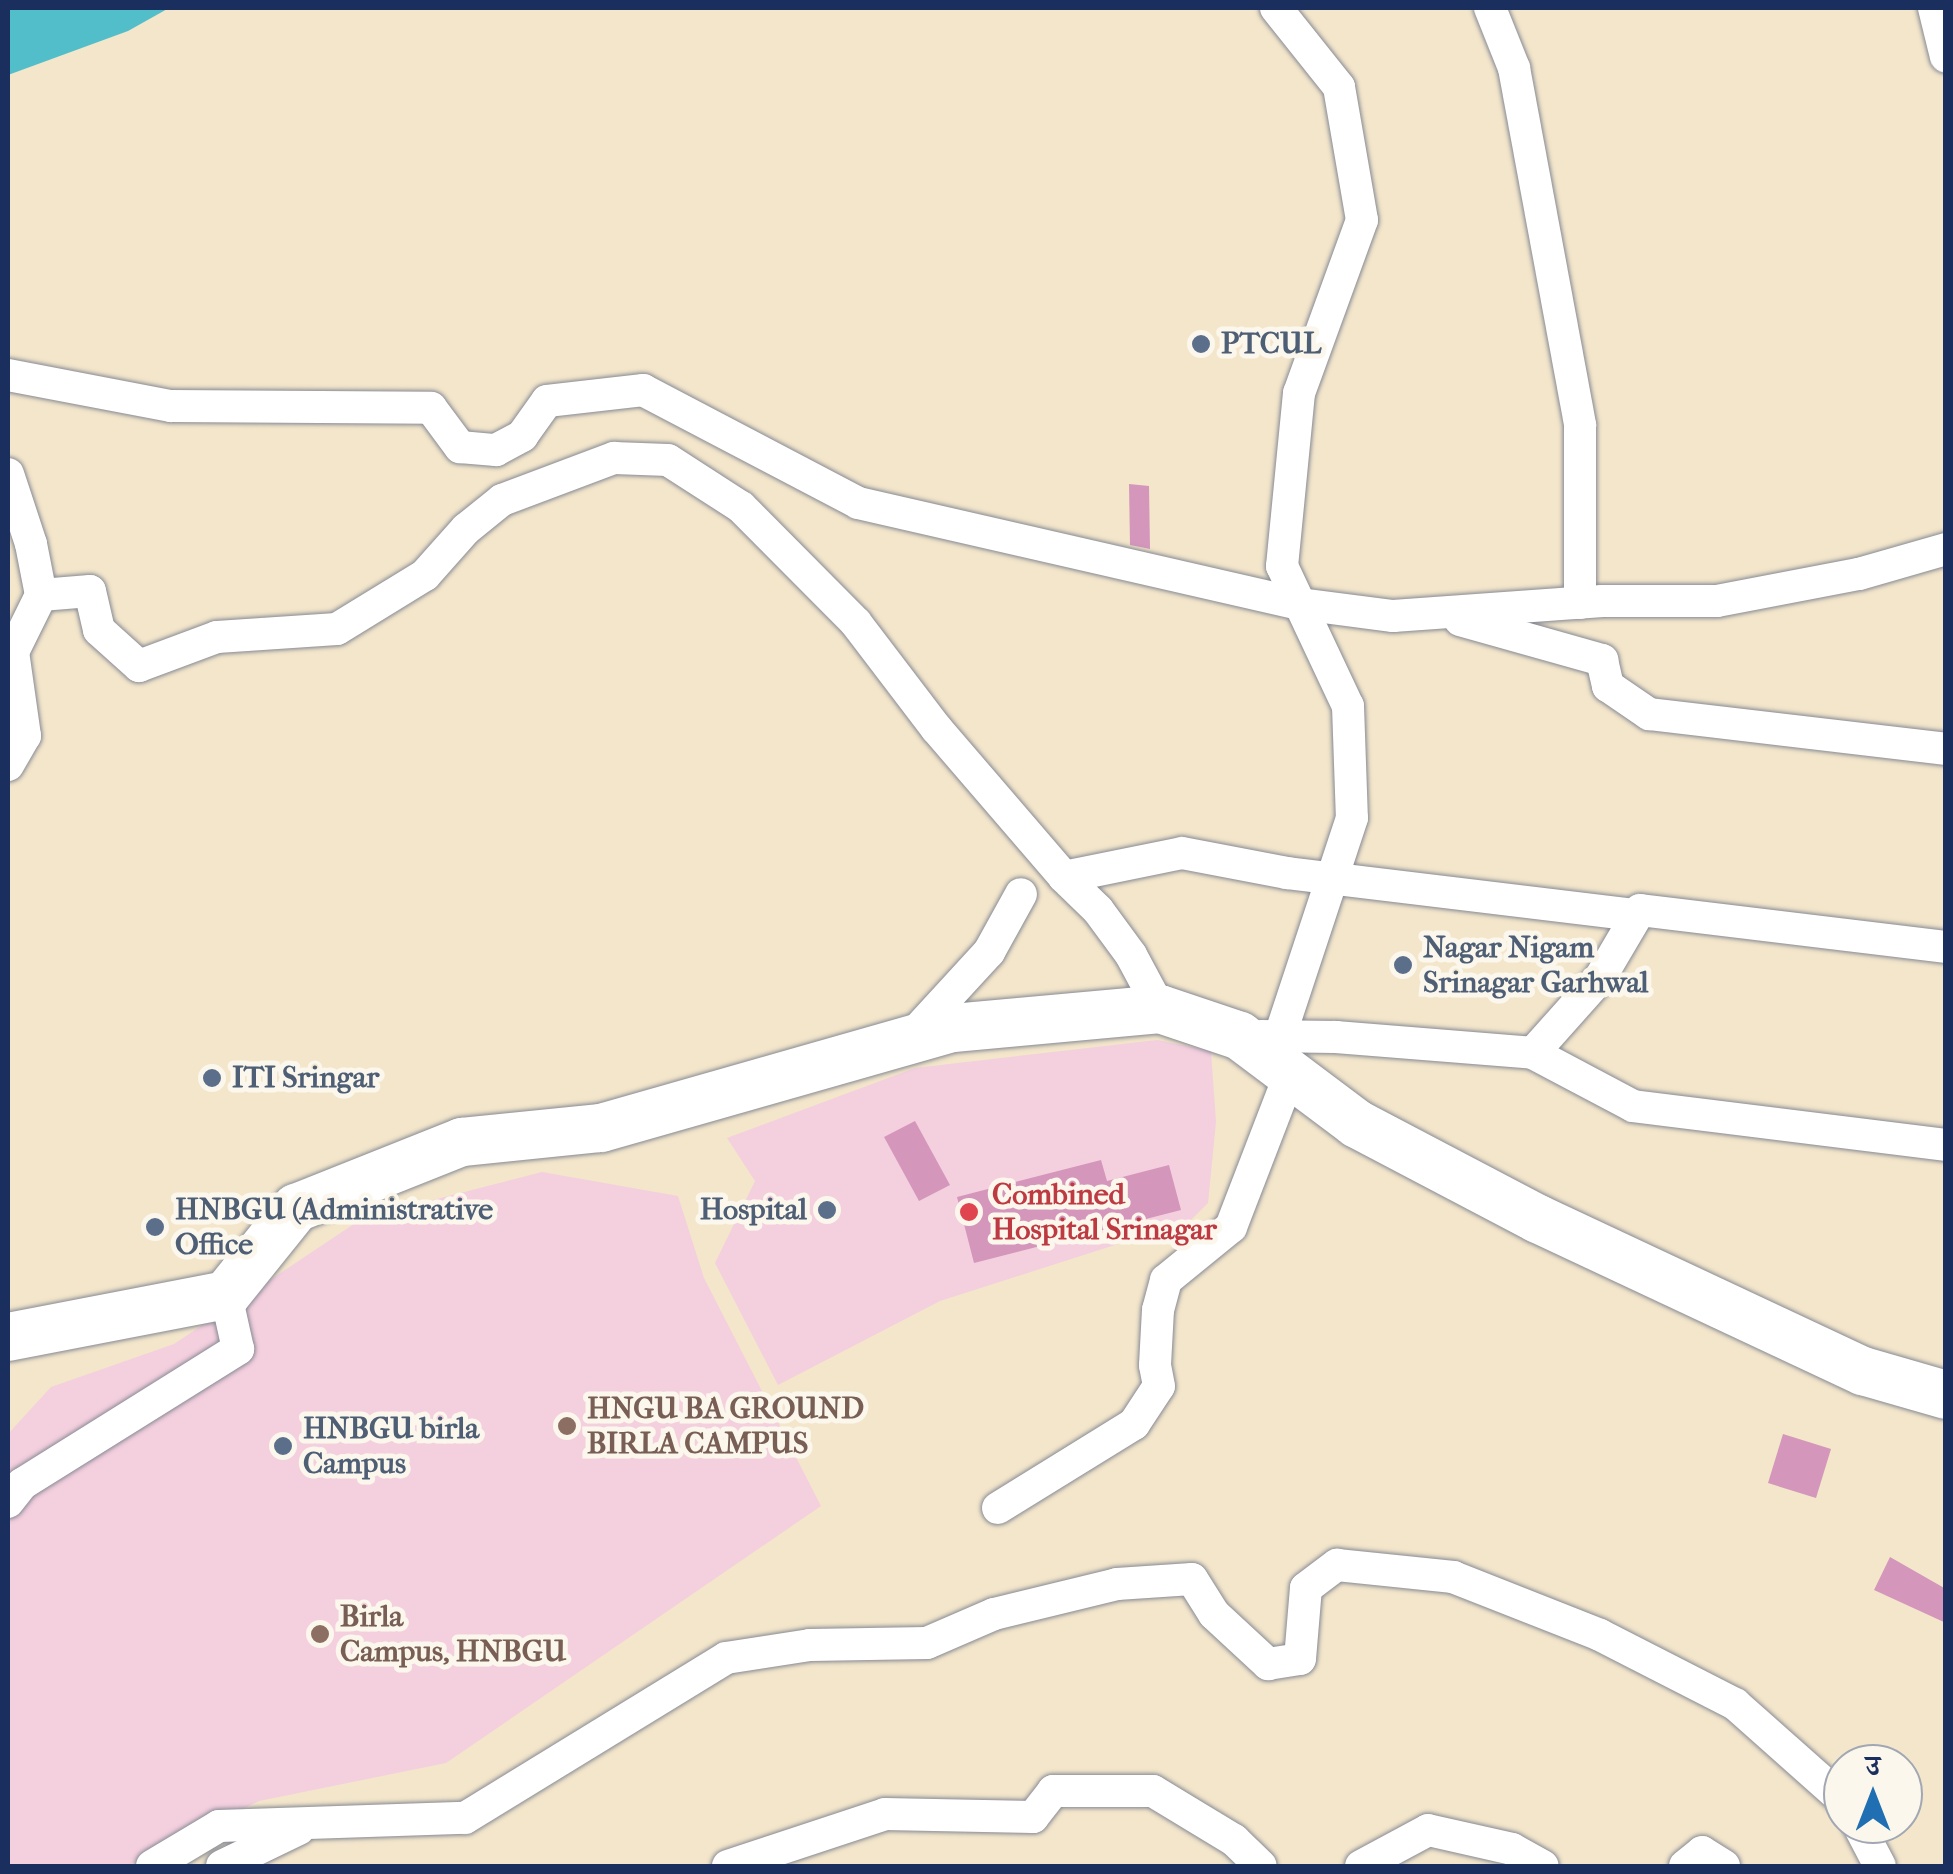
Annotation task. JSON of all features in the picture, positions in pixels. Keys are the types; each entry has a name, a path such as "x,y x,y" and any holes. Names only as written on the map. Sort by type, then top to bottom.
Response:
{"highway":[{"path":"12,1331 226,1295 296,1208 462,1142 601,1128 953,1028 1160,1009 1270,1048 1357,1124 1538,1219 1863,1371 1946,1395"}],"street":[{"path":"998,1508 1134,1424 1160,1386 1155,1365 1157,1328 1166,1280 1230,1227 1270,1048 1352,818 1348,706 1282,566 1299,394 1362,220 1339,87 1276,8"},
{"path":"1490,8 1514,68 1580,425 1580,602"},
{"path":"1934,8 1946,57"},
{"path":"8,375 171,406 431,408 460,447 496,450 522,436 547,401 642,390 858,503 1300,604 1393,616 1580,602 1717,601 1859,574 1946,549"},
{"path":"41,595 90,591 99,630 138,666 218,637 337,629 425,575 466,529 502,500 614,458 668,460 727,496 812,574 1064,877 1098,910 1132,955 1160,1009"},
{"path":"8,474 17,530 41,595 14,652 25,736 8,764"},
{"path":"1436,613 1602,660 1608,686 1649,714 1946,749"},
{"path":"1064,877 1182,853 1332,879 1636,915"},
{"path":"908,1041 989,952 1020,894"},
{"path":"1533,1053 1600,978 1640,910 1946,947"},
{"path":"1270,1048 1533,1053 1633,1106 1946,1144"},
{"path":"8,1502 22,1484 238,1350 226,1295"},
{"path":"152,1866 219,1826 465,1818 726,1658 810,1645 926,1643 994,1614 1117,1584 1192,1579 1214,1614 1268,1664 1300,1659 1306,1588 1337,1564 1453,1578 1600,1635 1734,1704 1823,1782"},
{"path":"728,1866 885,1814 1033,1817 1053,1792 1153,1792 1234,1840 1261,1866"},
{"path":"222,1866 314,1822"},
{"path":"1361,1866 1428,1830 1512,1849 1543,1866"},
{"path":"1686,1866 1702,1852 1724,1866"}],"shaded area":[{"name":"Combined Hospital Srinagar","path":"1157,1040 1211,1051 1216,1122 1208,1203 1190,1221 940,1301 778,1385 715,1263 755,1181 727,1138 915,1068"},
{"name":"Birla Campus, HNBGU","path":"542,1172 678,1196 704,1278 821,1506 446,1763 259,1801 127,1866 8,1866 8,1434 51,1387 174,1344 363,1218"}],"water":[{"path":"8,8 169,8 128,31 8,75"}],"building":[{"path":"1129,484 1149,486 1150,549 1130,545"},
{"path":"915,1121 950,1185 919,1201 884,1137"},
{"path":"1101,1160 1107,1181 1169,1165 1181,1210 974,1263 957,1197"},
{"path":"1783,1434 1831,1449 1816,1498 1768,1483"},
{"path":"1890,1557 1946,1589 1946,1623 1874,1590"}],"place":[{"name":"PTCUL","path":"1201,344"},
{"name":"Nagar Nigam Srinagar Garhwal","path":"1403,965"},
{"name":"ITI Sringar","path":"212,1078"},
{"name":"Hospital","path":"827,1210"},
{"name":"Combined Hospital Srinagar","path":"969,1212"},
{"name":"HNBGU (Administrative Office","path":"155,1227"},
{"name":"HNGU BA GROUND BIRLA CAMPUS","path":"567,1426"},
{"name":"HNBGU birla Campus","path":"283,1446"},
{"name":"Birla Campus, HNBGU","path":"320,1634"}]}
